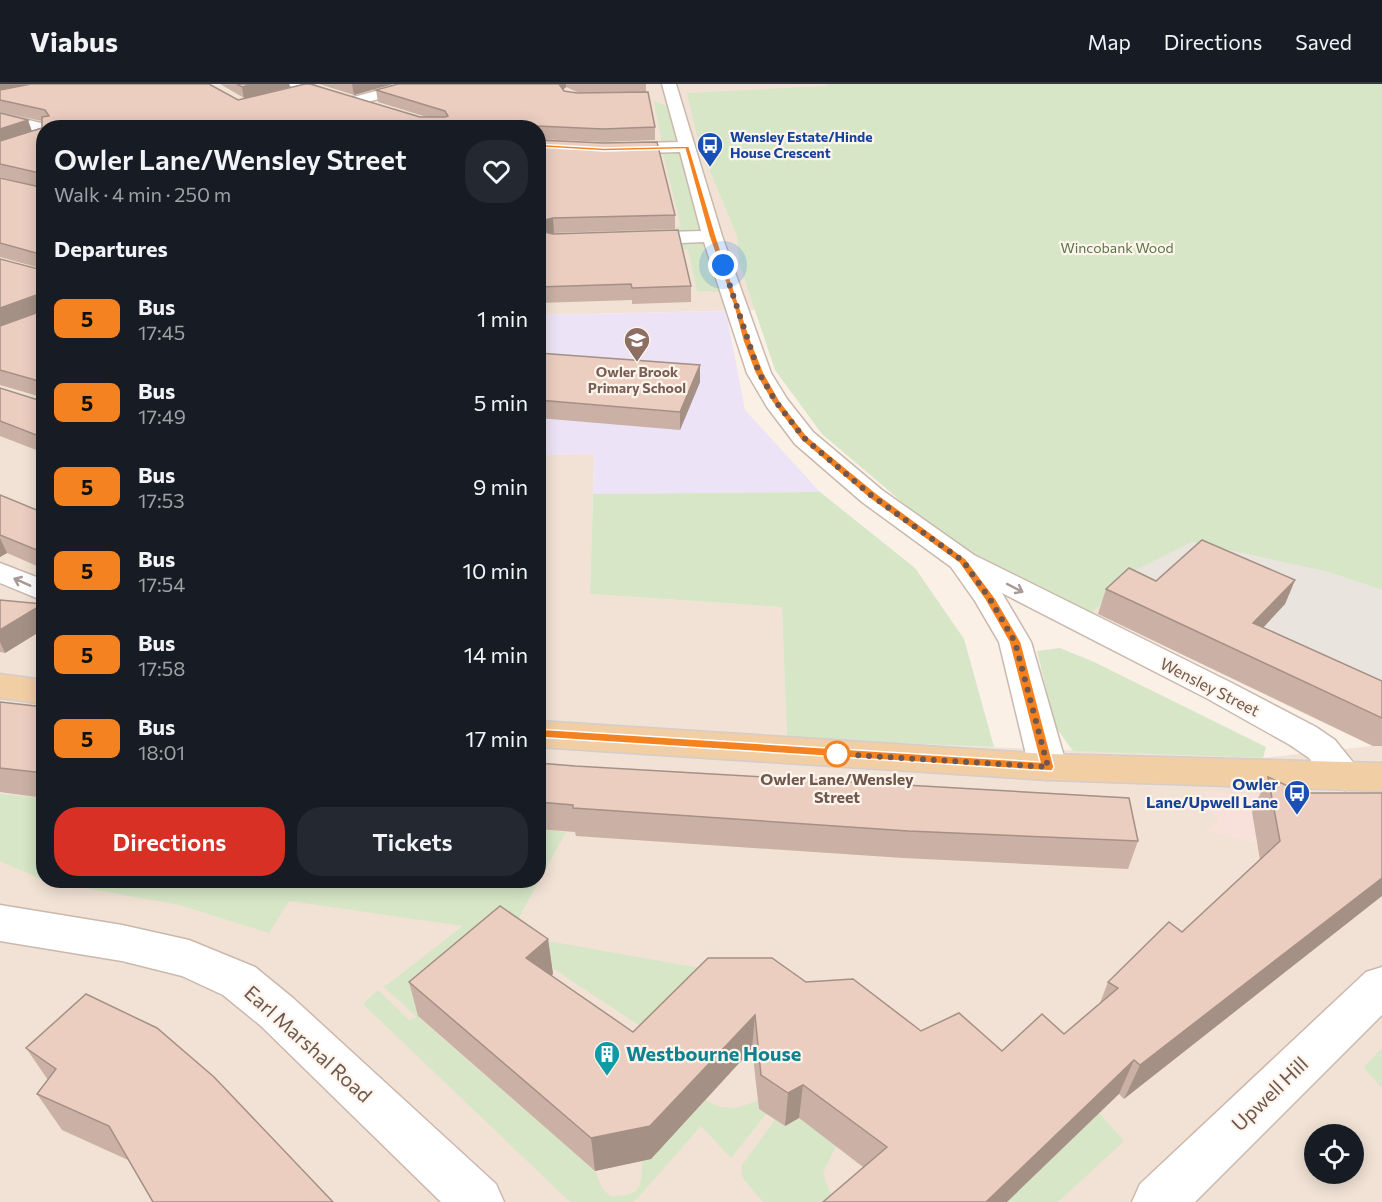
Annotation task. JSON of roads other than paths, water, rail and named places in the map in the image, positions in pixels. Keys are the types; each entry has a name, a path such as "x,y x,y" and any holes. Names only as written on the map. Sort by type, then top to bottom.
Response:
{"main road":[{"path":"0,686 36,691"},
{"path":"546,735 1048,767 1382,777"}],"street":[{"path":"353,102 418,84"},
{"path":"297,89 378,109"},
{"name":"Wensley Street","path":"667,93 687,147 712,236 759,373 776,402 804,438 872,496 963,561 1220,691 1322,749 1346,777"},
{"path":"0,118 36,133"},
{"path":"546,146 604,149 687,147"},
{"path":"612,239 712,236"},
{"name":"Wensley Street","path":"963,561 990,599 1015,642 1048,767"},
{"path":"0,572 36,588"},
{"path":"1015,642 1032,620 1064,613"},
{"name":"Earl Marshal Road","path":"0,923 122,943 178,956 239,981 277,1012 478,1202"},
{"name":"Upwell Hill","path":"1158,1202 1382,986"}],"place":[{"name":"Wensley Estate/Hinde House Crescent","path":"710,168"},
{"name":"Owler Brook Primary School","path":"637,363"},
{"name":"Owler Lane/Wensley Street","path":"837,754"},
{"name":"Owler Lane/Upwell Lane","path":"1297,816"},
{"name":"Westbourne House","path":"607,1077"}],"park label":[{"name":"Wincobank Wood","path":"1117,248"}]}
